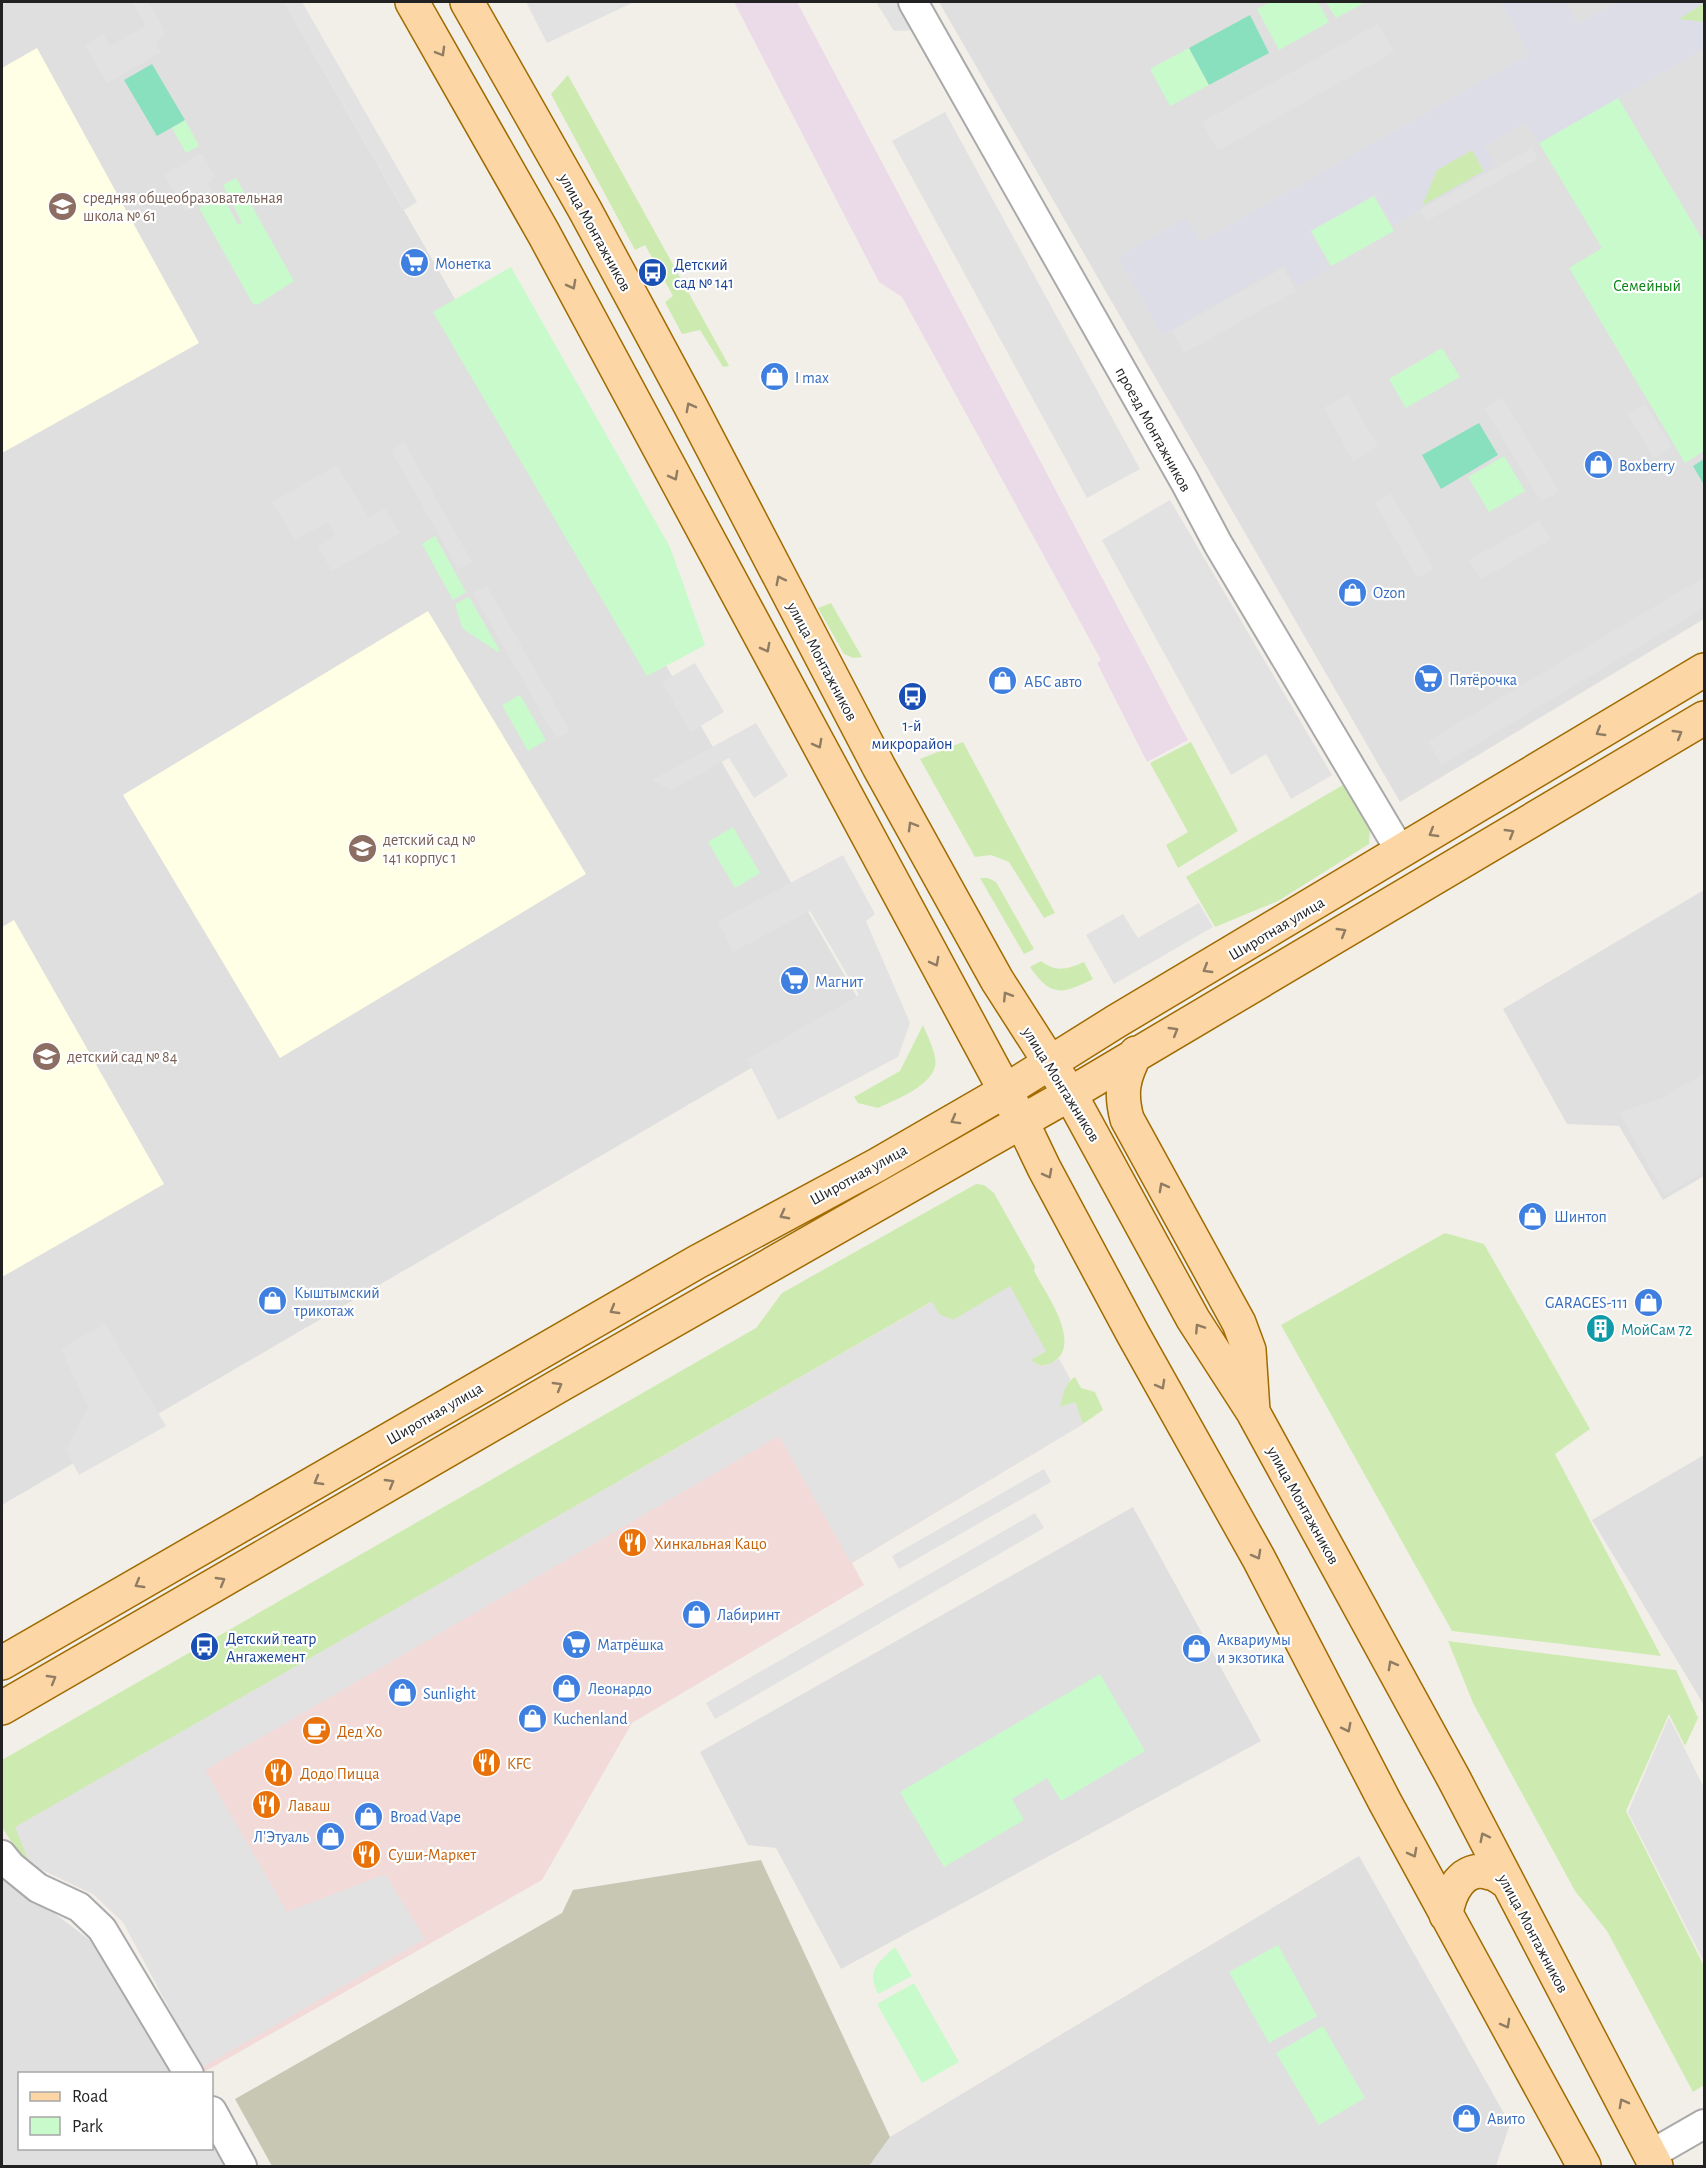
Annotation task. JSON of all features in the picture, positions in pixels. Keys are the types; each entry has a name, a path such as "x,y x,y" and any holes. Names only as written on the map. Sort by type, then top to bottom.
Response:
{"main road":[{"path":"412,2 544,234 1022,1122 1044,1168 1259,1559 1385,1802 1584,2166"},
{"name":"улица Монтажников","path":"467,2 585,210 879,767 997,980 1070,1094 1193,1319 1253,1412 1454,1779 1653,2161"},
{"name":"Широтная улица","path":"2,1663 687,1268 877,1165 1005,1091 1700,674"},
{"path":"2,1708 544,1394 1022,1122 1704,718"},
{"path":"1136,1053 1126,1074 1122,1099 1127,1119 1239,1323 1249,1350 1253,1412"},
{"path":"1446,1915 1448,1900 1453,1889 1469,1874 1480,1871 1491,1873 1507,1882"}],"street":[{"name":"проезд Монтажников","path":"913,2 1218,544 1401,852"},
{"path":"2,1855 11,1866 38,1888 79,1908 102,1929 188,2072"},
{"path":"213,2113 242,2166"},
{"path":"1653,2161 1704,2124"}],"shaded area":[{"path":"2,2 284,2 861,1004 2,1505"},
{"path":"132,2 149,2 166,34 157,40 157,46 161,52 107,83 85,45 103,34 110,46 146,26"},
{"path":"284,2 302,2 417,202 404,210"},
{"path":"526,2 634,2 547,43"},
{"path":"734,2 797,2 1188,740 1147,762 1097,663 1101,660 902,297 879,282"},
{"path":"876,2 898,2 915,30 894,31"},
{"path":"939,2 1704,2 1704,619 1400,802"},
{"path":"1500,2 1565,2 1578,24 1618,2 1704,2 1679,19 1704,22 1704,49 1539,143 1526,122 1484,146 1496,166 1393,225 1375,194 1309,231 1330,268 1297,287 1284,265 1162,335 1118,257 1186,218 1200,242 1530,54","holes":["1472,150 1484,171 1422,206 1437,170"]},
{"path":"1378,24 1394,52 1218,151 1202,122"},
{"name":"средняя общеобразовательная школа № 61","path":"37,48 199,343 2,453 2,68"},
{"path":"945,112 1140,469 1087,498 892,141"},
{"path":"1532,148 1538,159 1427,221 1420,210"},
{"path":"202,153 215,177 208,183 213,195 185,211 164,175"},
{"path":"1283,268 1296,291 1184,353 1171,331"},
{"path":"1348,394 1378,447 1353,461 1324,408"},
{"path":"1502,398 1559,491 1541,501 1484,408"},
{"path":"1645,404 1672,447 1654,458 1627,414"},
{"path":"404,442 472,562 458,569 391,450"},
{"path":"337,465 369,518 385,509 400,533 332,571 317,546 335,535 328,522 295,540 272,502"},
{"path":"1391,494 1434,568 1417,578 1375,503"},
{"path":"1170,500 1332,775 1291,799 1266,754 1231,775 1102,540"},
{"path":"1539,521 1551,539 1481,579 1469,560"},
{"path":"1704,577 1704,608 1442,765 1428,741"},
{"path":"487,586 570,731 556,738 473,593"},
{"name":"детский сад № 141 корпус 1","path":"428,611 586,874 280,1058 123,795"},
{"path":"695,663 724,712 690,732 662,682"},
{"path":"756,723 788,776 754,798 729,758 671,790 652,780"},
{"path":"843,855 875,914 866,921 910,1023 898,1057 778,1120 747,1059 859,995 810,911 733,952 718,921"},
{"path":"1704,890 1704,1176 1663,1200 1619,1126 1567,1124 1503,1009"},
{"path":"1199,903 1213,927 1114,984 1086,935 1123,914 1138,938"},
{"name":"детский сад № 84","path":"14,920 164,1184 2,1277 2,927"},
{"path":"1704,1073 1704,1172 1665,1195 1619,1112 1660,1099"},
{"path":"1010,1286 1046,1351 1031,1360 1038,1365 1046,1366 1059,1359 1070,1379 1060,1407 1075,1402 1083,1424 851,1563 779,1436 205,1770 287,1912 385,1874 425,1939 201,2068 123,1922 93,1894 30,1864 15,1827 932,1302 940,1315 953,1320"},
{"path":"932,1302 1046,1366 1059,1359 1070,1379 1060,1407 1083,1424 852,1563 864,1585 632,1723 542,1880 204,2072 123,1922 93,1894 30,1864 15,1827"},
{"path":"105,1323 166,1426 79,1475 66,1450 88,1407 61,1349"},
{"path":"1704,1455 1704,1705 1592,1520"},
{"path":"1044,1469 1051,1482 899,1569 892,1556"},
{"path":"1133,1507 1261,1741 841,1969 776,1848 748,1845 700,1752"},
{"path":"1035,1513 1044,1528 715,1719 706,1703"},
{"path":"1669,1717 1704,1788 1704,1962 1628,1812"},
{"path":"1359,1856 1510,2124 1496,2166 869,2166 890,2137"},
{"path":"761,1860 890,2137 869,2166 272,2166 235,2099 562,1913 573,1890"},
{"path":"2,1873 96,1945 170,2072 18,2072 18,2150 213,2150 213,2144 226,2166 2,2166"}],"green space":[{"path":"1271,2 1318,2 1329,22 1279,50 1257,9"},
{"path":"1326,2 1366,2 1336,18"},
{"path":"1704,3 1704,22 1678,19"},
{"path":"1250,15 1269,53 1209,85 1189,48"},
{"path":"1189,48 1209,85 1170,106 1150,69"},
{"path":"152,64 185,120 157,136 124,80"},
{"path":"568,75 729,366 723,367 700,330 682,334 665,302 673,296 645,245 635,250 551,94"},
{"name":"Семейный","path":"1618,98 1704,242 1704,451 1685,463 1569,268 1602,248 1539,143"},
{"path":"185,120 199,146 186,153 172,128"},
{"path":"1472,150 1484,171 1421,207 1437,170"},
{"path":"236,178 294,281 257,305 253,304 199,208 222,195 238,225 242,223 223,185"},
{"path":"1374,196 1394,231 1331,266 1311,231"},
{"path":"511,267 670,547 705,645 647,676 433,312"},
{"path":"1442,348 1460,377 1406,408 1389,379"},
{"path":"1479,423 1498,455 1441,489 1422,455"},
{"path":"1504,456 1525,491 1489,512 1468,477"},
{"path":"1704,459 1704,485 1693,466"},
{"path":"435,536 466,592 453,600 422,544"},
{"path":"469,597 500,651 498,652 462,627 455,604"},
{"path":"831,603 862,657 853,658 844,654 818,608"},
{"path":"520,695 546,740 528,751 502,705"},
{"path":"963,742 1055,913 1044,918 1009,862 991,855 975,857 920,759"},
{"path":"1191,742 1238,831 1178,868 1166,845 1188,832 1150,763"},
{"path":"1343,785 1370,829 1369,844 1278,901 1215,927 1186,877"},
{"path":"733,827 760,873 735,888 708,842"},
{"path":"980,878 988,878 996,882 1034,949 1024,954"},
{"path":"1041,961 1062,969 1084,962 1093,979 1065,990 1051,988 1044,984 1030,967"},
{"path":"923,1025 935,1057 935,1066 931,1075 916,1089 878,1108 858,1103 854,1097 900,1071"},
{"path":"976,1184 984,1185 994,1193 1035,1266 1034,1271 1060,1319 1064,1332 1064,1344 1061,1355 1052,1363 1036,1364 1030,1360 1046,1351 940,1315 931,1302 16,1827 30,1864 19,1854 2,1827 2,1760 756,1328 782,1293"},
{"path":"1445,1233 1484,1244 1590,1429 1555,1454 1661,1656 1452,1631 1281,1325"},
{"path":"1075,1377 1081,1388 1095,1392 1103,1410 1083,1424 1075,1403 1060,1407 1066,1386"},
{"path":"1448,1641 1676,1670 1698,1718 1685,1746 1669,1714 1626,1811 1704,1966 1704,2085 1693,2092 1607,1931 1575,1891 1473,1703"},
{"path":"1100,1674 1145,1751 1061,1801 1047,1778 1012,1799 1024,1820 944,1867 900,1792"},
{"path":"1278,1945 1317,2016 1269,2043 1229,1972"},
{"path":"895,1947 912,1976 878,1994 873,1979 876,1967"},
{"path":"914,1983 959,2062 922,2083 877,2004"},
{"path":"1323,2026 1365,2098 1319,2125 1276,2053"}],"place":[{"name":"средняя общеобразовательная школа № 61","path":"62,206"},
{"name":"Монетка","path":"414,263"},
{"name":"Детский сад № 141","path":"653,273"},
{"name":"I max","path":"774,377"},
{"name":"Boxberry","path":"1598,465"},
{"name":"Ozon","path":"1352,592"},
{"name":"Пятёрочка","path":"1428,679"},
{"name":"АБС авто","path":"1003,681"},
{"name":"1-й микрорайон","path":"912,697"},
{"name":"детский сад № 141 корпус 1","path":"362,848"},
{"name":"Магнит","path":"794,981"},
{"name":"детский сад № 84","path":"46,1056"},
{"name":"Шинтоп","path":"1533,1216"},
{"name":"Кыштымский трикотаж","path":"273,1301"},
{"name":"GARAGES-111","path":"1649,1302"},
{"name":"МойСам 72","path":"1600,1329"},
{"name":"Хинкальная Кацо","path":"633,1543"},
{"name":"Лабиринт","path":"696,1614"},
{"name":"Матрёшка","path":"576,1644"},
{"name":"Детский театр Ангажемент","path":"205,1647"},
{"name":"Аквариумы и экзотика","path":"1196,1648"},
{"name":"Леонардо","path":"567,1688"},
{"name":"Sunlight","path":"402,1693"},
{"name":"Kuchenland","path":"532,1718"},
{"name":"Дед Хо","path":"316,1731"},
{"name":"KFC","path":"486,1763"},
{"name":"Додо Пицца","path":"279,1773"},
{"name":"Лаваш","path":"267,1805"},
{"name":"Broad Vape","path":"369,1816"},
{"name":"Л'Этуаль","path":"330,1836"},
{"name":"Суши-Маркет","path":"367,1854"},
{"name":"Авито","path":"1466,2118"}]}
